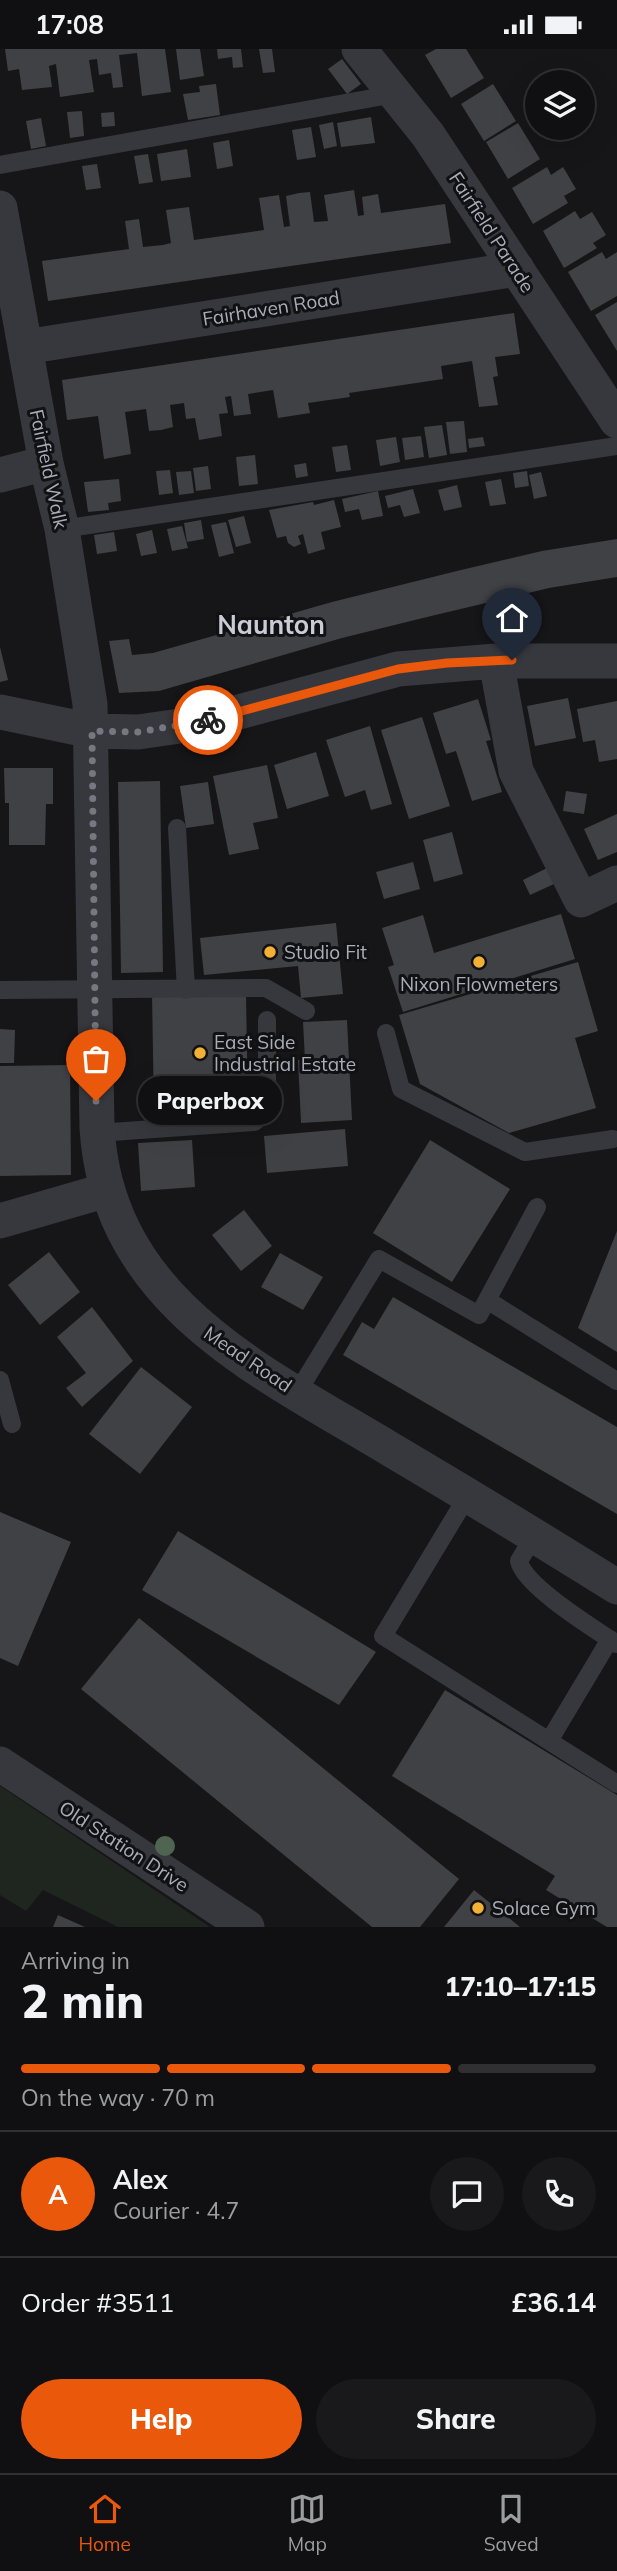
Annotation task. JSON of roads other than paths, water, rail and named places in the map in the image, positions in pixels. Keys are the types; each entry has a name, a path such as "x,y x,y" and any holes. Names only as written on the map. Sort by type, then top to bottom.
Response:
{"street":[{"name":"Fairfield Parade","path":"359,49 428,135 617,421"},
{"name":"Fairfield Walk","path":"0,208 46,463 62,529 92,731"},
{"name":"Fairhaven Road","path":"25,347 517,269"},
{"path":"0,475 46,463"},
{"path":"496,661 516,771 581,900 617,883"},
{"path":"0,712 92,731 138,732 194,724 398,669 496,661 617,661"},
{"name":"Mead Road","path":"92,731 97,1133 107,1190 130,1244 165,1292 215,1340 617,1587"},
{"path":"0,1221 107,1190"},
{"name":"Old Station Drive","path":"0,1764 247,1927"}],"lane":[{"path":"0,165 395,94"},
{"path":"62,529 617,446"},
{"path":"177,828 186,990"},
{"path":"0,990 266,988 306,1011"},
{"path":"97,1133 254,1122 267,1112 267,1020"},
{"path":"386,1033 401,1089 524,1152 613,1139"},
{"path":"296,1392 379,1259 479,1315 537,1207"},
{"path":"487,1300 617,1381"},
{"path":"0,1380 12,1424"},
{"path":"468,1495 383,1636 617,1784"},
{"path":"534,1536 519,1561 521,1570 542,1591 613,1642 549,1741"}],"place":[{"name":"Studio Fit","path":"270,952"},
{"name":"Nixon Flowmeters","path":"479,962"},
{"name":"East Side Industrial Estate","path":"200,1053"},
{"name":"Paperbox","path":"96,1101"},
{"name":"Solace Gym","path":"478,1908"}],"district":[{"name":"Naunton","path":"271,624"}]}
